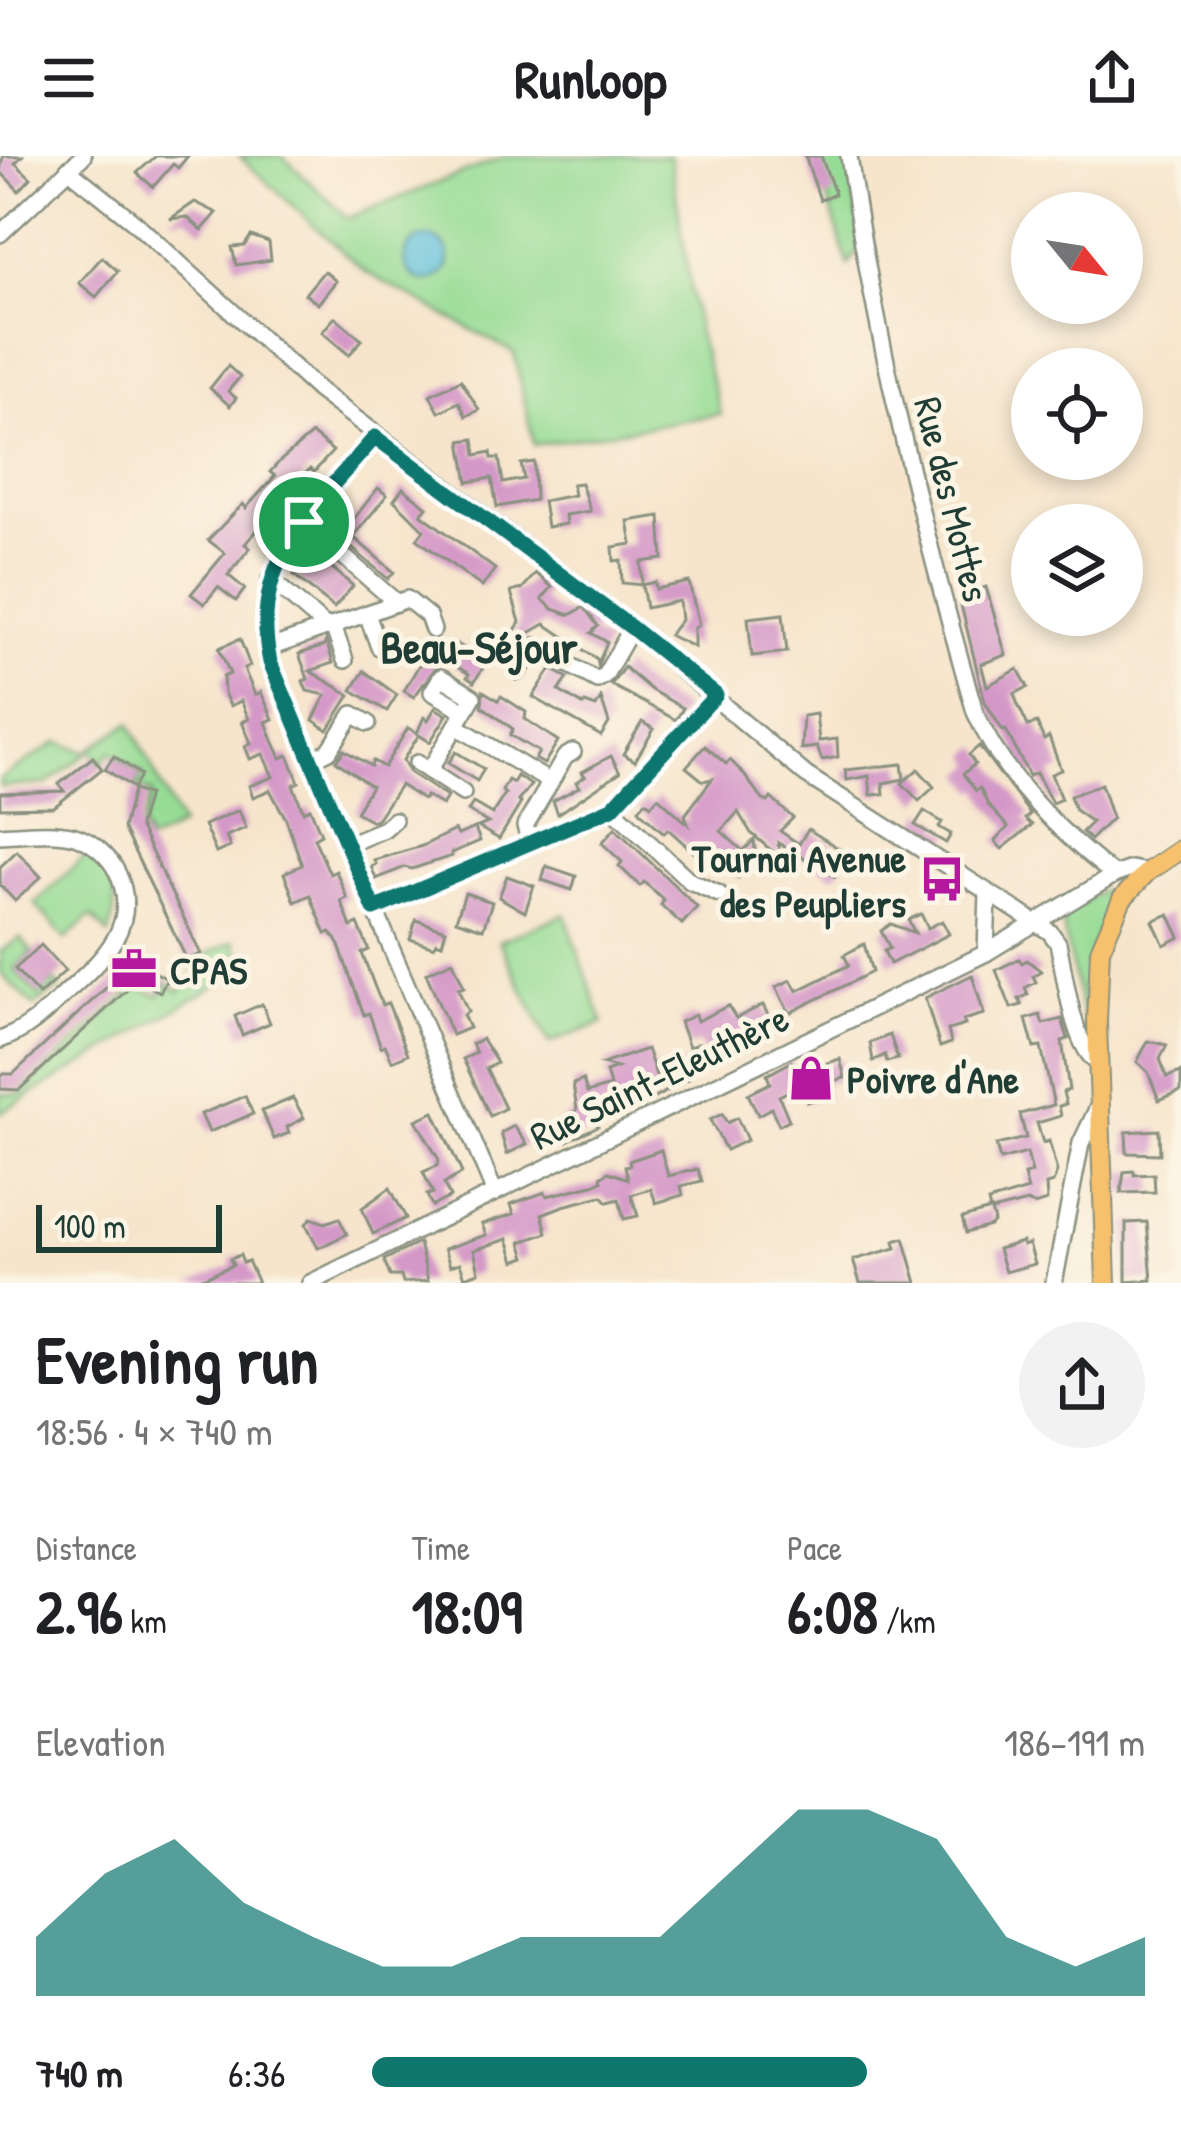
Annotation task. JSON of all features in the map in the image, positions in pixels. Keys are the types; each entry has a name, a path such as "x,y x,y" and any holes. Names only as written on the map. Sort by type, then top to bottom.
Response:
{"main road":[{"path":"1106,1283 1096,988 1100,950 1112,915 1147,872 1181,848"}],"street":[{"path":"0,234 83,156"},
{"name":"Rue des Mottes","path":"849,156 866,266 913,484 975,712 986,738 1049,820 1114,875"},
{"path":"68,169 375,437 632,628 806,775 1050,932 1058,943 1077,1030 1098,1063"},
{"path":"375,437 288,541 270,579 264,608 267,649 495,1193"},
{"path":"304,522 397,603"},
{"path":"270,579 330,627 345,660"},
{"path":"267,649 407,599 428,616 433,630"},
{"path":"367,614 379,647"},
{"path":"518,672 535,646 597,680 605,675 632,628"},
{"path":"374,909 612,808 716,695"},
{"path":"311,760 329,751 352,714 368,723"},
{"path":"463,793 423,767 460,719 550,782"},
{"path":"530,844 525,826 565,757 573,752"},
{"path":"612,808 690,881 719,894"},
{"path":"348,844 384,830 394,820"},
{"path":"0,835 58,833 86,841 115,867 126,904 121,929 104,958 34,1022 0,1040"},
{"path":"1114,875 1131,869 1147,872"},
{"name":"Rue Saint-Eleuthère","path":"310,1283 986,952 1114,875"},
{"path":"986,952 988,894"},
{"path":"1054,1283 1081,1143 1100,1104"}],"green space":[{"path":"239,156 282,156 348,218 506,156 670,156 698,334 721,414 534,445 514,353 364,271"},
{"path":"815,156 849,156 862,245 848,265"},
{"path":"130,723 181,826 149,842 142,827 152,793 136,787 143,774 110,752 101,764 90,749"},
{"path":"58,742 88,752 47,784 0,787 0,779"},
{"path":"84,857 94,857 112,884 112,924 109,935 91,916 66,939 35,904"},
{"path":"1101,891 1110,901 1091,956 1089,1015 1083,1017 1062,923 1069,910"},
{"path":"565,914 603,1023 549,1043 499,941"},
{"path":"20,938 32,952 14,969 38,995 54,981 60,987 34,1006 0,973 0,952"},
{"path":"234,941 245,965 242,970 0,1113 0,1094 20,1094 137,986 159,996 168,982 179,992 198,974 188,963"}],"water":[{"path":"427,237 443,243 449,259 443,275 427,281 411,275 405,259 411,243"}],"building":[{"path":"3,156 22,156 15,163 31,178 19,191 0,171"},
{"path":"156,156 188,156 178,168 173,164 153,187 137,173"},
{"path":"805,156 821,156 835,194 820,200"},
{"path":"195,202 217,213 202,230 187,217 170,219"},
{"path":"251,236 269,242 271,260 236,265 232,247 244,246"},
{"path":"102,257 118,271 96,297 79,283"},
{"path":"324,271 336,281 318,304 305,294"},
{"path":"335,317 362,340 349,355 322,332"},
{"path":"228,366 240,377 228,391 236,398 230,406 210,388"},
{"path":"461,380 479,410 466,416 459,402 439,412 430,395"},
{"path":"312,434 333,451 314,472 306,473 278,516 273,512 245,544 250,548 228,575 245,589 236,601 218,587 204,604 191,594 225,553 208,540 243,504 246,508 275,476 270,472"},
{"path":"474,439 476,455 491,452 492,458 499,458 503,483 524,479 521,464 534,462 535,500 497,507 492,478 468,482 461,441"},
{"path":"581,483 590,511 565,515 566,524 547,527 543,501 574,495 572,484"},
{"path":"378,488 387,495 353,537 394,572 388,579 347,544 352,537 344,531"},
{"path":"403,488 427,507 421,514 495,569 482,587 417,539 424,530 394,500"},
{"path":"660,516 663,559 641,562 642,585 622,583 621,560 614,561 613,547 632,544 628,521"},
{"path":"314,552 353,586 334,608 294,575"},
{"path":"536,573 552,587 542,599 553,609 570,615 584,607 598,626 591,633 607,642 598,664 545,624 529,633 512,660 501,653 520,622 511,592 522,589"},
{"path":"655,582 656,589 689,582 699,625 694,628 694,647 669,635 681,620 679,601 646,608 642,585"},
{"path":"986,587 1006,655 981,664 987,686 1018,669 1028,687 1014,694 1018,705 1028,726 1037,723 1044,740 1049,737 1061,770 1051,774 1061,799 1052,803 1036,773 1029,776 1006,730 985,702 959,597"},
{"path":"783,614 787,652 752,656 748,618"},
{"path":"240,639 250,666 244,669 273,719 266,722 274,743 281,758 288,755 299,782 293,785 303,811 310,808 321,834 314,838 330,874 336,871 347,898 341,901 351,927 358,924 369,950 362,953 374,985 382,1005 388,1003 408,1054 392,1061 385,1045 381,1047 369,1013 364,1015 337,940 330,932 326,934 310,895 295,902 284,873 302,865 286,819 270,790 253,797 249,786 273,777 263,754 250,759 245,746 251,743 242,722 249,719 241,701 230,706 224,693 223,677 230,674 219,648"},
{"path":"326,641 333,663 310,671 350,695 328,730 313,720 326,695 307,691 299,654 324,646"},
{"path":"452,641 479,657 486,644 494,650 474,682 443,658 414,697 404,691 426,653 431,656 436,649 444,654"},
{"path":"624,667 683,708 676,720 611,685"},
{"path":"551,669 568,678 559,691 583,705 596,707 601,698 609,723 601,736 533,697"},
{"path":"364,671 397,695 387,711 352,690"},
{"path":"483,691 526,712 525,719 558,741 544,764 535,759 539,752 510,735 513,729 482,706"},
{"path":"435,708 447,715 430,742 419,735 403,760 410,773 447,797 442,805 426,796 423,800 400,785 377,819 356,812 371,786 336,761 344,750 371,766 373,761 384,767 408,728 417,733 424,717 428,720"},
{"path":"816,714 819,741 837,739 838,757 822,760 817,747 801,749 803,716"},
{"path":"642,722 654,729 635,761 623,754"},
{"path":"705,746 726,764 730,760 763,800 771,798 793,818 780,831 799,844 808,829 849,855 835,877 778,843 780,858 751,833 738,812 721,831 743,851 754,840 756,859 738,878 717,859 713,863 703,854 700,858 643,814 639,809 646,801 651,805 658,797 688,824 685,815 712,779 703,781 686,767"},
{"path":"979,746 1030,814 1025,819 1032,825 1002,849 995,841 1008,827 980,788 976,791 963,774 975,764 969,755"},
{"path":"456,752 484,769 477,781 448,763"},
{"path":"114,756 141,775 133,788 105,769"},
{"path":"611,756 620,772 558,814 553,801 579,787 576,782 585,776 582,772"},
{"path":"93,757 102,769 54,807 0,808 0,793 64,791 59,784"},
{"path":"902,764 904,779 883,783 884,794 871,795 869,776 847,780 845,770"},
{"path":"918,769 934,787 919,801 902,783"},
{"path":"517,776 531,785 499,839 478,827 488,823 468,811 473,803 492,814 508,780 513,783"},
{"path":"1101,784 1112,818 1090,840 1082,832 1092,822 1075,810 1070,796"},
{"path":"133,790 148,795 139,826 201,954 187,960 123,828"},
{"path":"239,810 246,828 226,836 230,847 216,853 204,825"},
{"path":"924,811 951,834 946,843 915,825"},
{"path":"475,828 480,841 452,856 376,879 371,867 374,860 455,830 458,835"},
{"path":"615,828 697,907 682,924 661,905 664,900 619,866 622,862 602,843"},
{"path":"17,851 41,877 15,901 0,885 0,867"},
{"path":"546,866 576,876 572,890 542,880"},
{"path":"507,876 534,886 525,912 499,897"},
{"path":"465,893 492,902 483,929 456,920"},
{"path":"921,914 928,928 942,921 949,934 890,964 884,951 890,948 881,931 891,924 915,933 908,920"},
{"path":"1169,914 1180,937 1164,945 1153,921"},
{"path":"416,920 446,930 442,944 436,942 434,947 410,939"},
{"path":"864,944 872,972 789,1013 776,987 791,980 797,991 849,965 844,955"},
{"path":"41,945 65,971 39,995 15,969"},
{"path":"1019,959 1041,971 1033,976 1036,982 1025,988 1028,995 1019,999 1022,1005 1011,1008 996,970"},
{"path":"135,961 167,979 160,992 138,980 19,1090 0,1089 0,1074 13,1074"},
{"path":"453,961 464,987 458,989 469,1028 452,1035 426,973"},
{"path":"972,975 984,1014 948,1030 951,1043 940,1047 925,998"},
{"path":"262,1004 270,1023 242,1035 235,1016"},
{"path":"763,1005 771,1021 703,1054 699,1043 689,1047 680,1022 695,1015 697,1021 728,1006 736,1018"},
{"path":"1040,1015 1043,1024 1062,1019 1068,1039 1062,1041 1069,1090 1063,1092 1066,1104 1059,1106 1061,1116 1037,1123 1043,1143 1049,1141 1057,1172 1053,1183 1046,1185 1047,1201 991,1211 994,1221 990,1226 966,1233 962,1218 990,1210 988,1202 1028,1190 1024,1175 1032,1173 1027,1153 1000,1160 996,1145 1026,1138 1020,1114 1054,1105 1041,1047 1034,1048 1026,1019"},
{"path":"890,1035 898,1059 887,1062 885,1055 873,1061 870,1043"},
{"path":"482,1039 497,1063 486,1068 505,1108 490,1116 463,1059 476,1053 472,1044"},
{"path":"1148,1041 1167,1045 1160,1059 1167,1077 1181,1072 1181,1091 1159,1100 1148,1072 1137,1062"},
{"path":"647,1049 656,1075 681,1063 689,1079 647,1102 644,1093 594,1111 598,1126 567,1141 558,1123 577,1110 573,1084 583,1080 587,1093 610,1086 606,1072 617,1068 602,1064"},
{"path":"840,1059 845,1078 822,1084 826,1096 807,1102 802,1085 779,1096 789,1120 779,1125 771,1108 758,1115 748,1094 770,1083 767,1075 791,1062 794,1076"},
{"path":"245,1096 253,1114 209,1132 201,1114"},
{"path":"293,1098 304,1118 287,1127 289,1133 274,1139 262,1111"},
{"path":"434,1112 462,1173 444,1184 450,1197 432,1206 427,1195 433,1193 423,1172 439,1160 416,1120"},
{"path":"722,1114 727,1123 737,1118 747,1140 726,1150 710,1120"},
{"path":"514,1126 527,1144 507,1154 501,1133"},
{"path":"1159,1130 1160,1154 1127,1153 1126,1132"},
{"path":"661,1150 668,1176 698,1169 702,1181 681,1186 683,1195 656,1203 651,1189 631,1195 638,1216 624,1219 619,1199 608,1202 602,1196 563,1206 542,1214 547,1233 521,1242 526,1257 515,1261 508,1239 474,1250 479,1272 465,1277 460,1263 450,1266 444,1249 486,1235 482,1224 514,1214 511,1204 545,1192 547,1196 593,1185 609,1172 628,1179 625,1166 629,1161"},
{"path":"1134,1171 1134,1175 1154,1174 1155,1192 1121,1193 1124,1172"},
{"path":"390,1188 406,1218 373,1234 362,1208"},
{"path":"311,1218 325,1223 339,1218 347,1234 318,1248 306,1224"},
{"path":"1147,1222 1152,1280 1126,1282 1126,1223"},
{"path":"904,1238 917,1283 860,1283 853,1260 896,1248 894,1241"},
{"path":"419,1243 428,1281 403,1283 401,1276 390,1276 384,1260"},
{"path":"1029,1244 1035,1264 1005,1272 998,1249"},
{"path":"240,1255 258,1283 191,1283 233,1265 230,1259"}],"place":[{"name":"Tournai Avenue des Peupliers","path":"942,879"},
{"name":"CPAS","path":"134,969"},
{"name":"Poivre d'Ane","path":"811,1078"}],"district":[{"name":"Beau-Séjour","path":"479,646"}],"route":[{"path":"375,437 716,695 612,808 374,909 267,649 264,608 270,579 288,541 304,522 375,437"}]}
